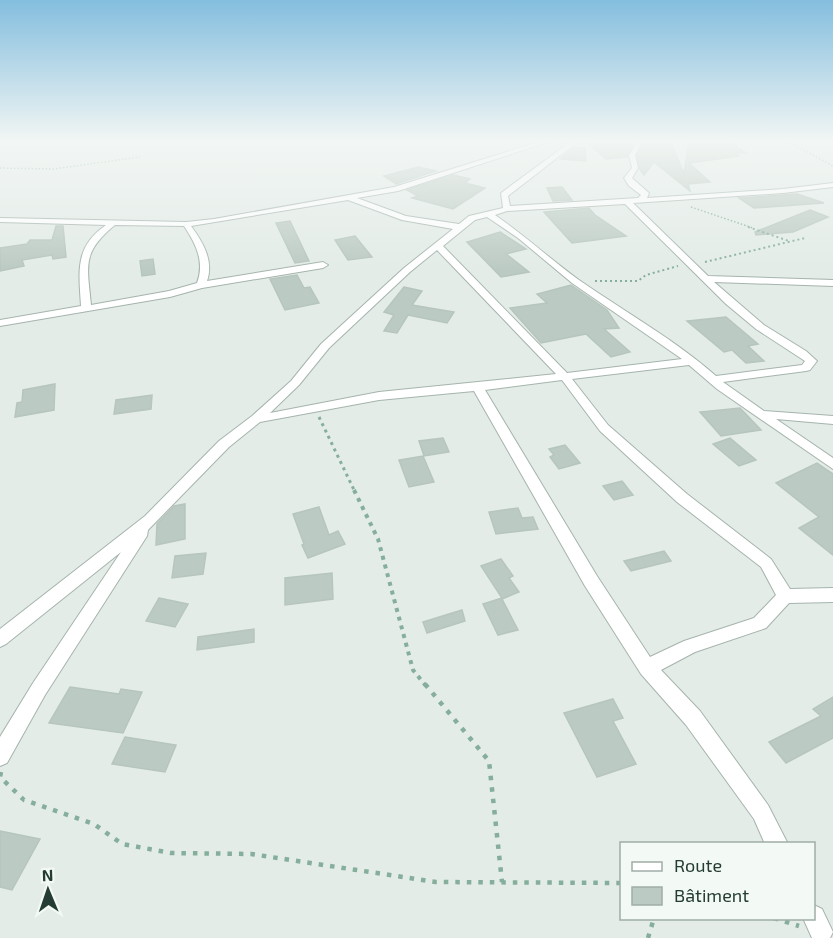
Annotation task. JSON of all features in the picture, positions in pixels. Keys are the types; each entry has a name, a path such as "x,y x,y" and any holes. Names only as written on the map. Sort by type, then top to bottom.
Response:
{"street":[{"path":"0,220 186,224 351,198 412,184"},
{"path":"507,209 504,195 519,184"},
{"path":"634,184 646,195 641,199"},
{"path":"0,639 150,520 224,444 256,419 295,383 332,339 437,245 472,218 507,209 783,191 833,185"},
{"path":"351,198 372,209 411,221 461,227"},
{"path":"626,200 705,279 760,327 812,361 806,368 713,380"},
{"path":"487,213 522,236 575,281 692,361 713,380 833,464"},
{"path":"86,307 83,256 96,236 112,224"},
{"path":"186,224 201,245 205,260 205,278 201,285"},
{"path":"437,245 565,377 604,428 682,498 766,563 785,596"},
{"path":"0,323 170,294 201,285 323,265"},
{"path":"705,279 833,283"},
{"path":"256,419 379,396 478,387 692,361"},
{"path":"478,387 591,581 647,668 693,718 761,812 776,842"},
{"path":"763,414 833,420"},
{"path":"2,753 39,689 150,520"},
{"path":"647,668 690,646 760,623 785,596 833,595"}],"path":[{"path":"686,206 791,242"},
{"path":"314,407 336,448 378,539 413,670 489,761 502,882"},
{"path":"2,753 0,777 24,800 94,824 122,844 171,853 250,854 436,882 620,883"},
{"path":"648,938 653,920"}],"building":[{"path":"426,184 468,184 485,188 453,209 412,198 418,196 407,190"},
{"path":"681,184 690,184 688,184 690,191"},
{"path":"562,187 572,200 553,201 547,188"},
{"path":"797,194 824,203 754,208 739,198"},
{"path":"589,208 595,215 626,236 572,243 544,212"},
{"path":"810,210 828,217 793,232 756,235 755,232"},
{"path":"290,221 309,261 295,263 276,223"},
{"path":"56,226 63,226 66,257 53,259 52,255 22,260 24,266 0,271 0,248 27,244 30,240 52,240"},
{"path":"500,232 526,249 506,254 529,272 501,277 467,242"},
{"path":"355,236 372,257 348,260 335,240"},
{"path":"153,259 155,274 142,276 140,261"},
{"path":"297,275 304,288 310,287 319,303 285,310 270,279"},
{"path":"571,285 607,310 619,328 604,329 630,352 611,357 586,334 541,343 510,308 547,303 537,294"},
{"path":"404,287 422,291 412,305 454,312 447,323 408,315 397,333 384,331 394,315 384,312"},
{"path":"726,317 758,344 748,346 764,361 746,363 732,350 724,352 687,321"},
{"path":"55,384 54,410 15,417 17,403 22,402 23,390"},
{"path":"152,395 151,409 114,414 116,400"},
{"path":"740,408 761,430 721,436 700,412"},
{"path":"443,438 449,452 424,456 419,441"},
{"path":"730,438 756,460 739,466 713,444"},
{"path":"565,445 580,463 559,469 550,457 554,455 549,449"},
{"path":"423,456 434,482 409,487 399,460"},
{"path":"817,463 833,474 833,555 799,528 819,517 776,483"},
{"path":"622,481 633,495 614,500 603,486"},
{"path":"185,504 185,539 156,545 157,524 174,506"},
{"path":"319,507 329,535 338,531 345,544 308,558 293,514"},
{"path":"518,508 522,518 533,517 538,529 496,534 489,512"},
{"path":"664,551 671,561 631,571 624,561"},
{"path":"206,553 203,574 172,578 175,556"},
{"path":"501,559 513,576 509,578 519,592 502,599 518,630 498,635 483,604 502,598 481,566"},
{"path":"332,573 333,599 285,605 285,578"},
{"path":"159,598 188,604 175,627 146,621"},
{"path":"462,610 465,621 427,633 423,622"},
{"path":"254,629 254,642 197,650 198,637"},
{"path":"70,687 119,694 121,689 142,692 123,733 49,723"},
{"path":"833,697 833,738 786,763 769,742 821,716 813,709"},
{"path":"613,699 623,718 613,721 636,764 597,777 564,713"},
{"path":"125,737 176,745 165,772 112,764"},
{"path":"0,831 40,839 12,890 0,887"}]}
